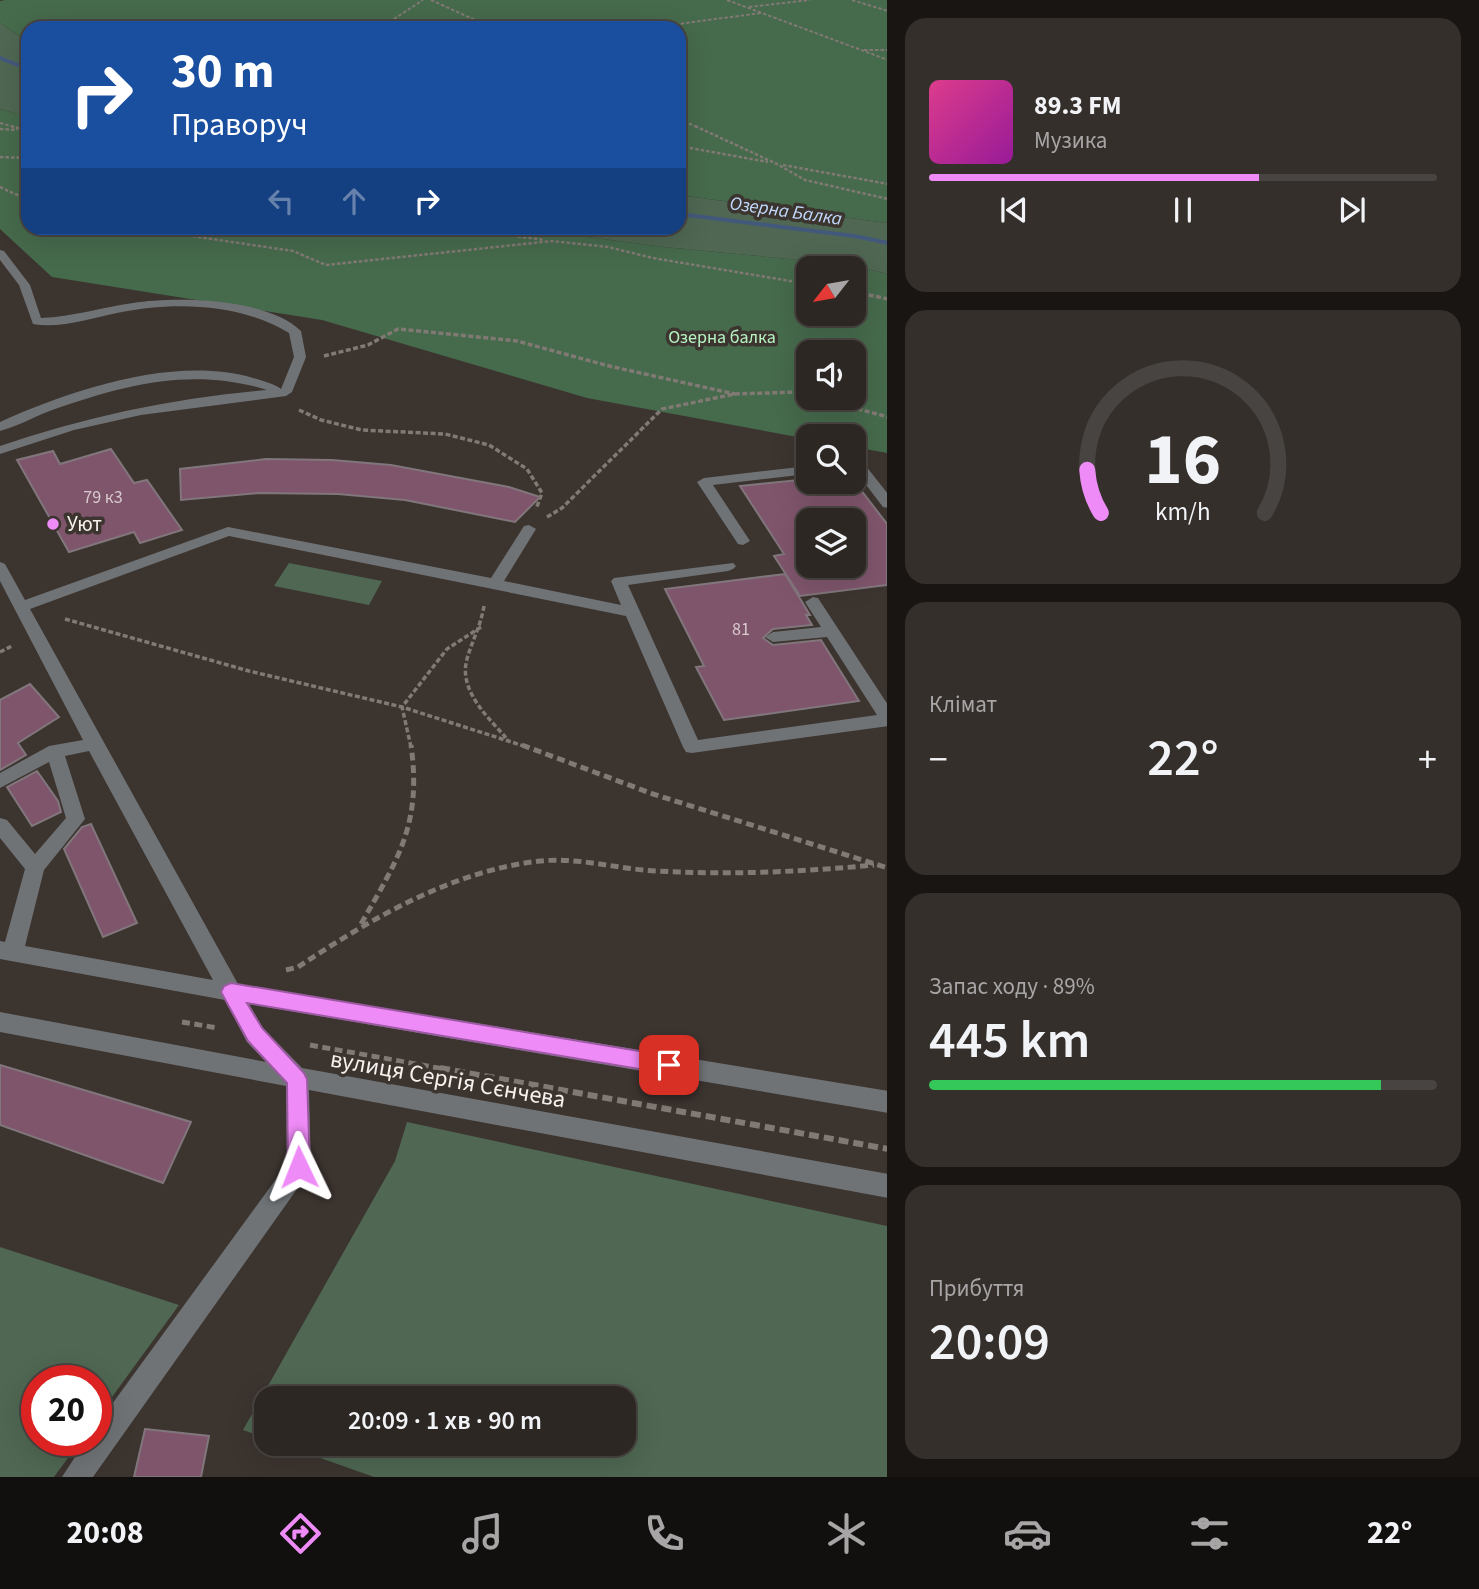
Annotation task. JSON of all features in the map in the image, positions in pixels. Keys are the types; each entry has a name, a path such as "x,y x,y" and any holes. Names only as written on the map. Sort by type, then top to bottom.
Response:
{"street":[{"path":"0,253 24,285 37,322 64,322 134,306 171,303 238,311 287,324 295,331 300,357 286,392"},
{"path":"0,427 28,414 92,393 187,375 231,376 286,392"},
{"path":"0,450 108,417 215,397 286,392"},
{"path":"743,541 705,482 796,471"},
{"path":"866,476 887,504"},
{"path":"495,584 529,529"},
{"path":"21,607 228,531 632,612"},
{"path":"729,566 619,581 692,747 887,719 813,602"},
{"path":"0,567 94,744 255,1035 297,1079 299,1167 76,1477"},
{"path":"773,637 831,631"},
{"path":"0,781 55,751 94,744"},
{"path":"55,751 76,819 35,867 6,951 231,992 887,1102"},
{"path":"0,825 35,867"},
{"name":"вулиця Сергія Сєнчева","path":"0,1022 887,1186"}],"path":[{"path":"391,21 423,0"},
{"path":"431,0 478,21"},
{"path":"727,0 887,60"},
{"path":"748,8 810,0"},
{"path":"852,0 887,10"},
{"path":"686,23 763,13"},
{"path":"861,50 887,50"},
{"path":"0,122 21,129"},
{"path":"686,122 777,164 805,180 887,199"},
{"path":"0,129 21,130"},
{"path":"686,147 887,184"},
{"path":"0,157 21,158"},
{"path":"0,187 21,197"},
{"path":"185,235 293,251 326,265 552,241"},
{"path":"506,235 608,247 653,258 796,283"},
{"path":"866,295 887,299"},
{"path":"300,357 317,358 369,345 398,329 517,341 609,366 734,394"},
{"path":"286,392 294,408 321,420 362,430 445,434 489,444 527,469 542,493 529,529"},
{"path":"529,529 562,508 662,409 734,394 796,392"},
{"path":"859,410 887,418"},
{"path":"475,580 484,607 481,627 466,661 464,679 473,697 509,740"},
{"path":"21,607 248,671 402,707 509,740 653,794 887,866"},
{"path":"402,707 447,649 481,627"},
{"path":"361,925 404,844 415,798 409,729 402,707"},
{"path":"231,992 240,983 298,967 361,925 413,897 463,877 554,859 653,871 715,873 795,873 878,865"},
{"path":"176,1021 887,1149"}],"green space":[{"name":"Озерна балка","path":"887,0 887,223 686,196 686,21 21,21 21,37 0,23 0,1"},
{"path":"0,23 21,37 21,115 0,109"},
{"name":"Озерна балка","path":"0,109 21,115 21,235 572,235 796,260 796,326 866,326 866,269 887,274 887,453 866,449 866,424 796,424 796,437 587,398 322,320 52,277 0,229"},
{"path":"686,196 887,223 887,274 866,269 866,256 796,256 796,260 572,235 686,235"},
{"path":"289,563 382,581 369,605 274,586"},
{"path":"407,1122 887,1226 887,1477 374,1477 315,1456 636,1456 636,1386 268,1386 395,1161"},
{"path":"0,1247 179,1305 112,1397 112,1365 21,1365 21,1456 69,1456 54,1477 0,1477"},
{"path":"254,1411 254,1434 243,1430"}],"building":[{"path":"111,449 134,483 147,480 182,530 140,543 134,532 69,552 17,460 53,451 60,464"},
{"path":"266,459 332,460 391,465 509,487 540,497 515,522 405,500 338,494 259,493 181,500 180,469"},
{"path":"796,480 796,494 864,494 887,524 887,585 800,596 774,556 784,554 740,486"},
{"path":"785,574 810,615 806,615 812,625 773,629 763,638 773,645 821,640 859,701 724,720 696,667 704,666 665,589"},
{"path":"30,684 59,717 18,743 26,755 0,770 0,700"},
{"path":"37,771 58,801 61,812 32,826 7,787"},
{"path":"91,824 137,923 103,937 64,849 82,827"},
{"path":"0,1065 191,1122 163,1183 0,1125"},
{"path":"145,1429 209,1436 201,1477 134,1477"}],"waterway":[{"name":"Озерна Балка","path":"0,58 21,66"},
{"name":"Озерна Балка","path":"686,215 854,236 887,243"}],"place":[{"name":"Уют","path":"53,524"}],"route":[{"path":"299,1167 297,1079 255,1035 231,992 669,1065"}]}
